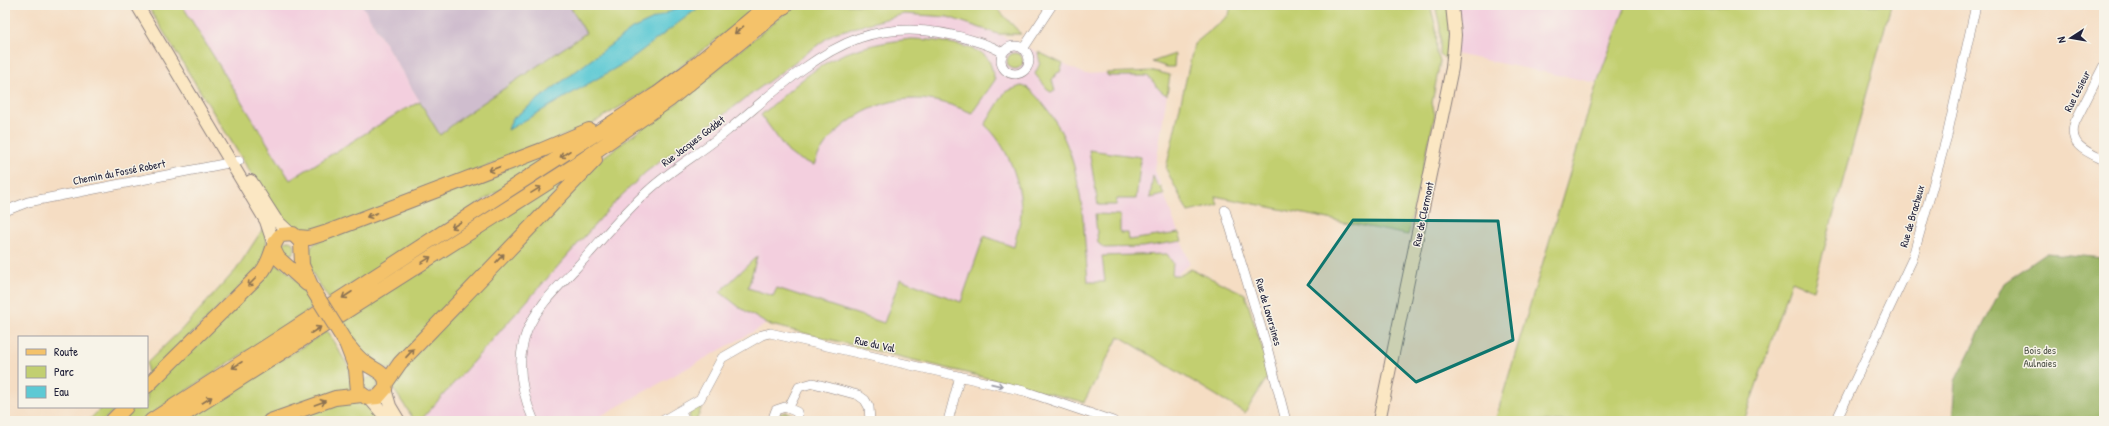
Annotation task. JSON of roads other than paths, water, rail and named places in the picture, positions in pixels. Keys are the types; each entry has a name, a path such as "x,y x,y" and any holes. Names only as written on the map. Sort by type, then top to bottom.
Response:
{"main road":[{"path":"137,5 235,162 274,217 294,235 302,246 302,265 313,290 346,343 359,358 382,373 390,406 399,421"},
{"path":"141,5 235,162 268,224 277,252 313,290"},
{"path":"270,421 336,398 378,397 400,363 578,176 683,75 768,5"},
{"path":"150,421 715,64 786,5"},
{"name":"Rue de Clermont","path":"1379,421 1452,68 1455,35 1452,5"},
{"path":"148,385 262,273 277,252 280,236 319,236 542,150 650,106"},
{"path":"174,421 565,172 650,106"},
{"path":"277,252 293,261 301,254"},
{"path":"346,343 355,366 357,389 389,421"},
{"path":"357,380 363,371 374,369"},
{"path":"112,421 125,408"}],"street":[{"name":"Rue de Bracheux","path":"1836,421 1912,260 1947,136 1976,5"},
{"path":"1023,49 1052,6"},
{"name":"Rue Jacques Goddet","path":"534,421 524,395 520,371 524,341 532,320 547,299 635,204 656,184 717,139 814,60 860,38 892,31 930,30 963,38 995,48 1004,53"},
{"path":"1013,47 1023,49 1028,55 1028,63 1024,70 1017,74 1010,73 1004,68 1001,60 1004,53 1013,47"},
{"name":"Rue Lesieur","path":"2104,64 2075,122 2073,130 2074,139 2078,146 2104,160"},
{"name":"Chemin du Fossé Robert","path":"5,211 28,202 235,162"},
{"name":"Rue de Laversines","path":"1225,210 1267,347 1286,421"},
{"name":"Rue du Val","path":"662,421 681,411 703,396 722,358 766,334 1031,393 1113,421"},
{"path":"948,421 960,376"},
{"path":"789,407 799,387 813,383 862,397 869,407 870,421"},
{"path":"772,421 776,410 785,407 789,407 797,412 800,421"},
{"path":"681,411 685,421"}],"water":[{"path":"684,5 702,5 628,61 508,130 512,119 632,29"}],"park label":[{"name":"Bois des Aulnaies","path":"2040,356"}]}
